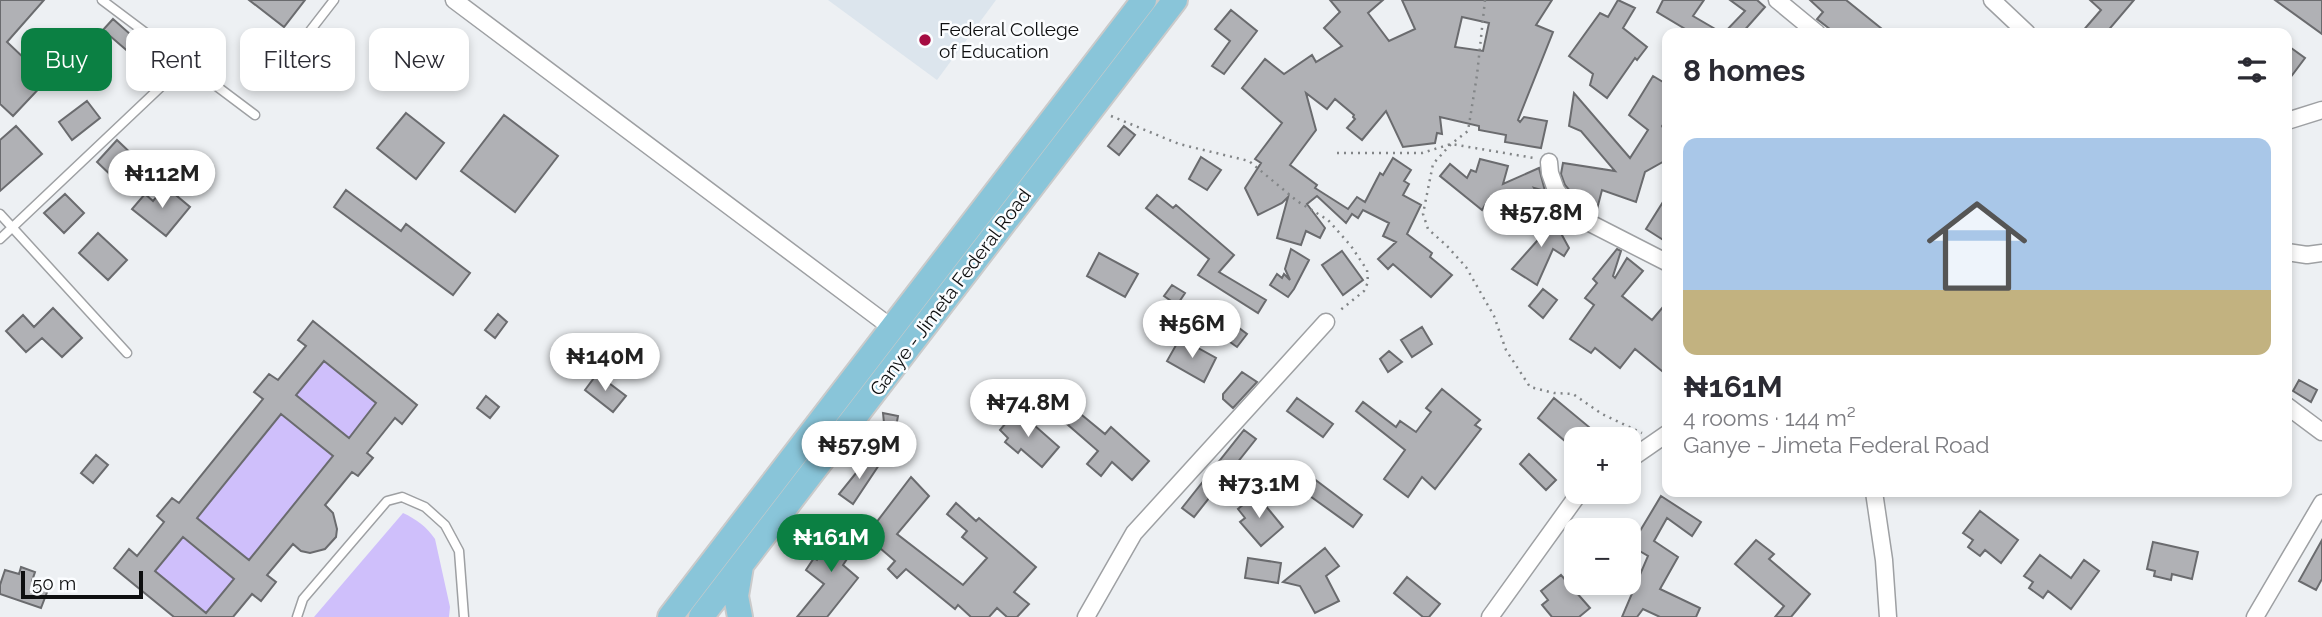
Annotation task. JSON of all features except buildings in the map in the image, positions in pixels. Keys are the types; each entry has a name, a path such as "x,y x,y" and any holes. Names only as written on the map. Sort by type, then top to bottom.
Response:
{"main road":[{"name":"Ganye - Jimeta Federal Road","path":"702,617 1015,187 1144,0"},
{"name":"Ganye - Jimeta Federal Road","path":"670,617 892,328 1015,187 1091,107 1175,0"},
{"path":"740,617 736,596 742,564"}],"street":[{"path":"454,0 892,328"},
{"path":"1777,0 1811,28"},
{"path":"1992,0 2022,28"},
{"path":"2292,119 2322,110"},
{"path":"1549,162 1556,190 1576,216 1662,260"},
{"path":"2292,253 2306,255 2322,253"},
{"path":"1086,617 1134,533 1326,322"},
{"path":"2292,410 2322,432"},
{"path":"1641,452 1662,438"},
{"path":"1875,497 1884,560 1888,617"},
{"path":"2255,617 2322,503"},
{"path":"1490,617 1571,504"}],"lane":[{"path":"102,0 139,28"},
{"path":"312,28 334,0"},
{"path":"0,239 157,91"},
{"path":"223,91 255,115"},
{"path":"0,214 127,353"},
{"path":"297,617 303,599 387,501 402,497 425,507 445,525 459,551 464,617"}],"path":[{"path":"1485,0 1468,131 1451,144 1433,164 1423,214 1425,222 1428,229 1466,267 1494,316 1506,351 1530,387 1573,394 1602,414 1662,437"},
{"path":"1091,107 1179,144 1249,161 1297,201 1328,220 1351,246 1367,270 1368,282 1364,291 1326,322"},
{"path":"1337,153 1422,153 1451,144 1549,162"}],"shaded area":[{"name":"Federal College of Education","path":"828,0 996,0 937,80"},
{"path":"324,361 376,403 349,438 296,395"},
{"path":"281,414 333,456 249,560 197,518"},
{"path":"403,513 421,524 435,539 450,607 449,617 314,617"},
{"path":"183,537 234,579 206,613 155,571"}],"place":[{"name":"Federal College of Education","path":"925,40"}]}
